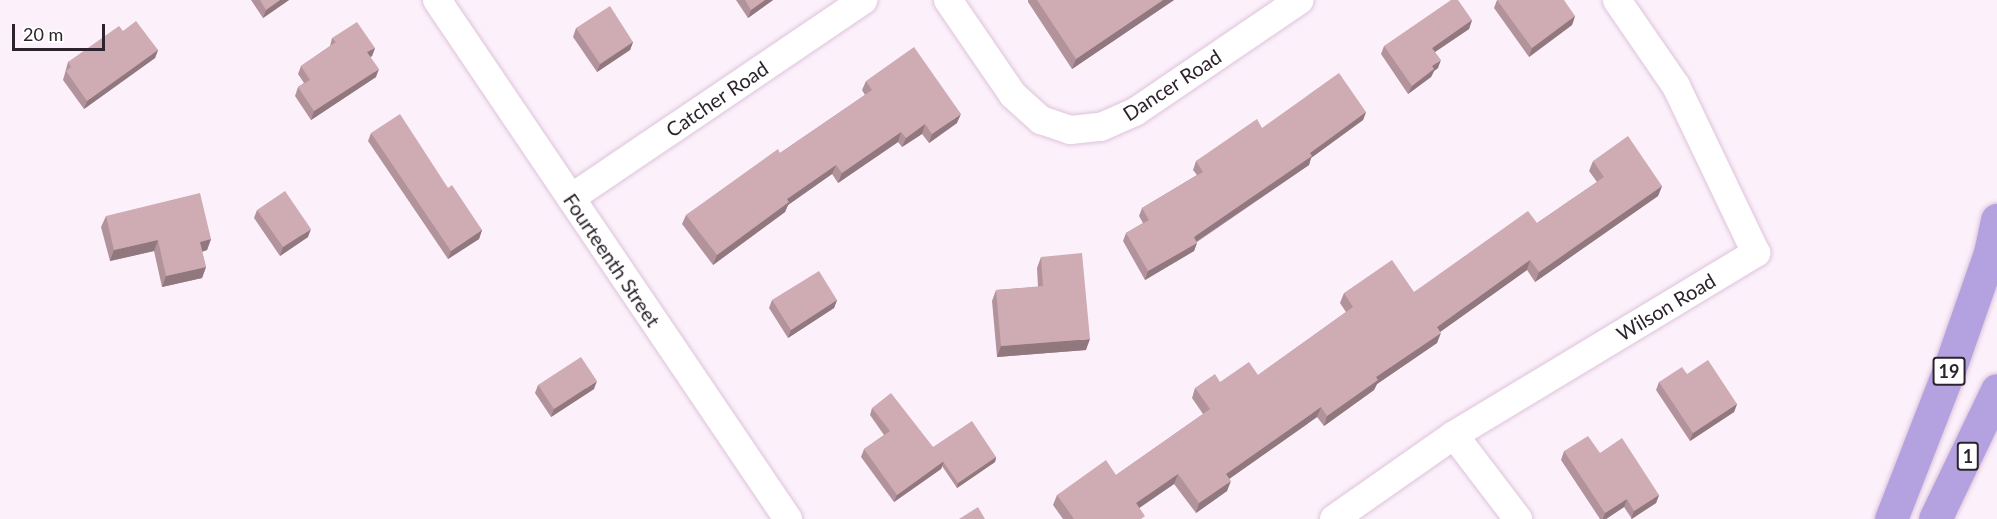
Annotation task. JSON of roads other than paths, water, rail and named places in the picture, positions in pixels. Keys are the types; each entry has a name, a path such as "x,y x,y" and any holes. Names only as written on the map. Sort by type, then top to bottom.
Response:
{"highway":[{"name":"19","path":"1891,519 1949,370 1990,253 1997,220"},
{"name":"1","path":"1935,519 1997,390"}],"street":[{"name":"Fourteenth Street","path":"437,0 788,519"},
{"name":"Catcher Road","path":"571,198 863,0"},
{"name":"Dancer Road","path":"948,0 1013,96 1041,120 1070,130 1101,128 1136,112 1300,0"},
{"name":"Wilson Road","path":"1334,519 1454,435 1756,253 1676,86 1617,0"},
{"path":"1454,435 1518,519"}]}
